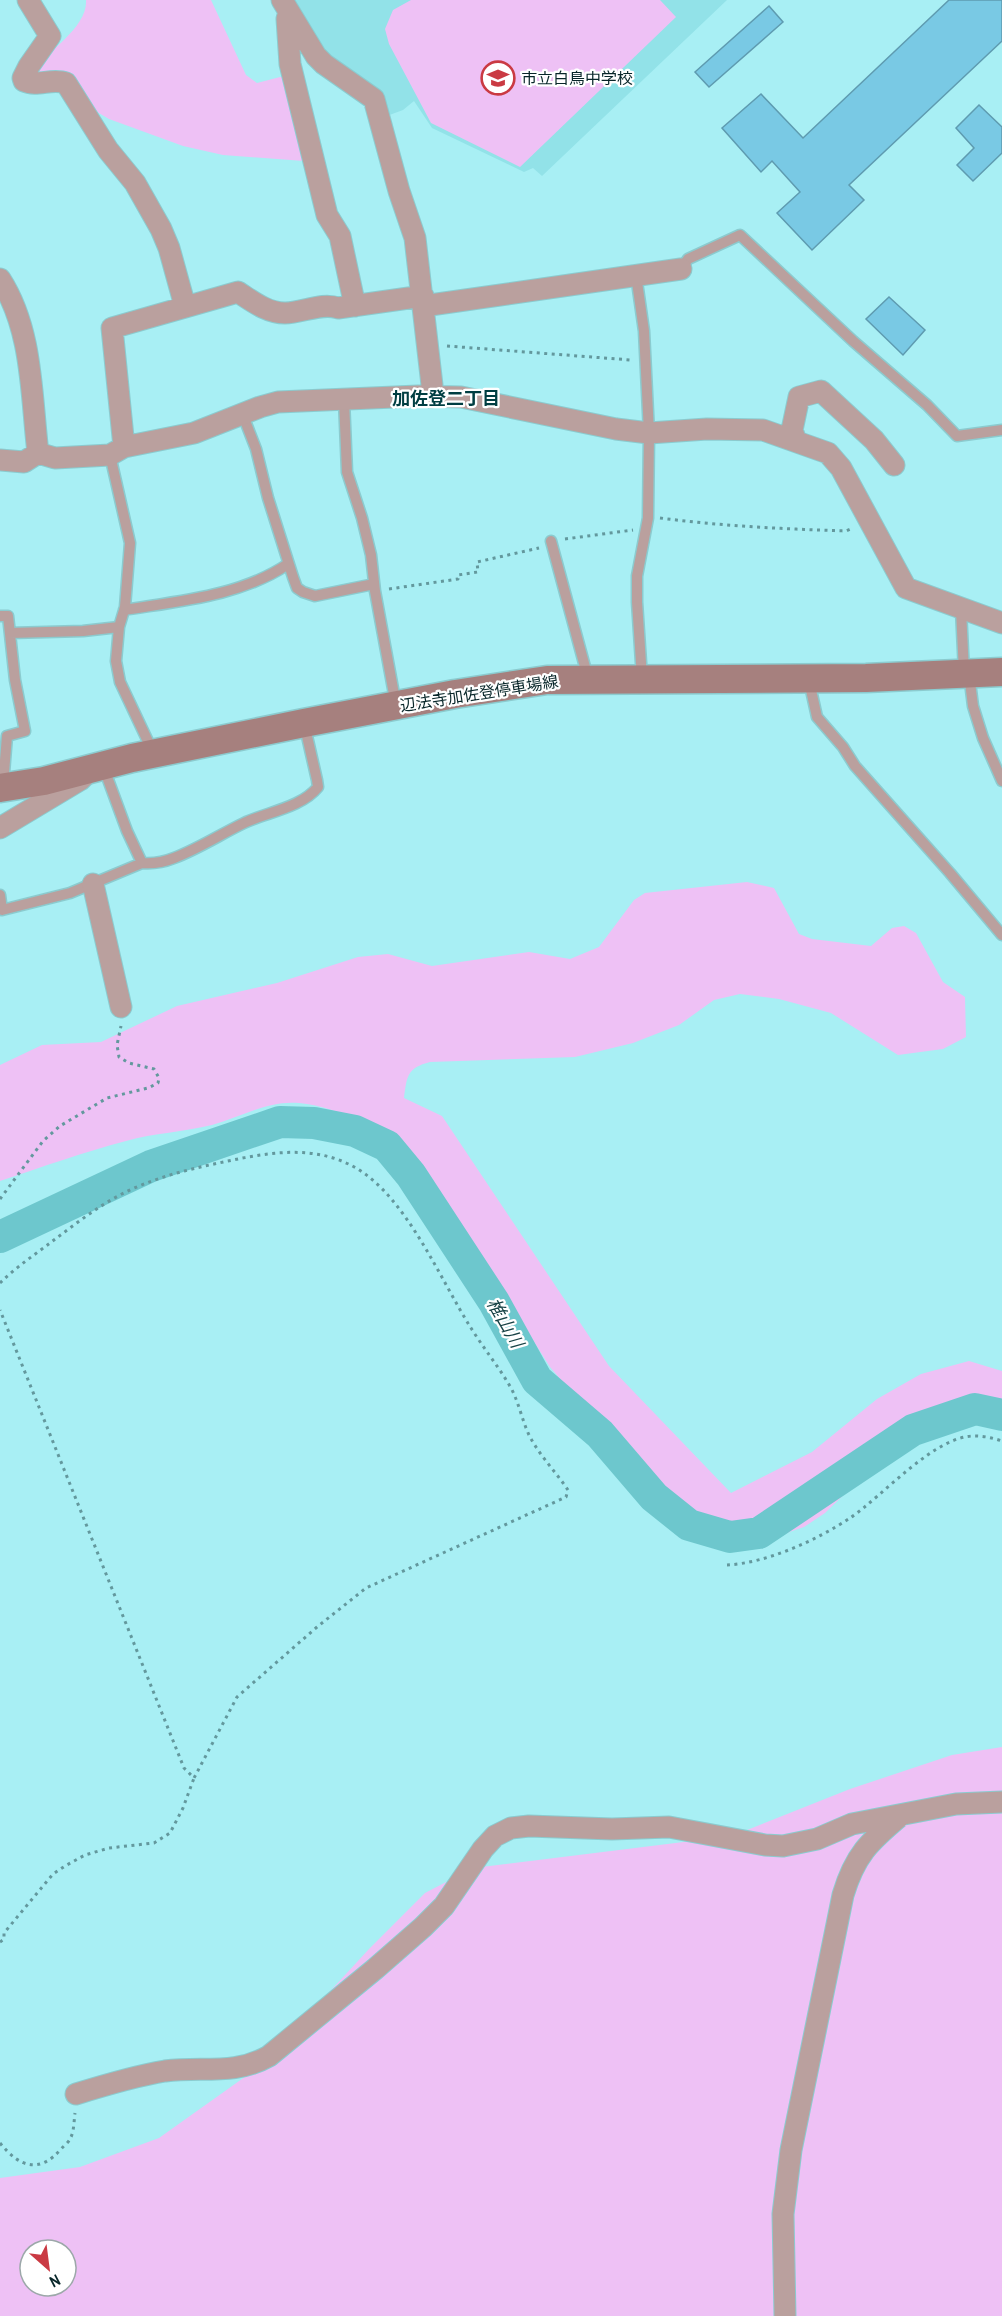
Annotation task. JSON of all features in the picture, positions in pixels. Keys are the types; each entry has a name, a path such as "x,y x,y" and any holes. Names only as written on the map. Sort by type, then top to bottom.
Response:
{"main road":[{"name":"辺法寺加佐登停車場線","path":"1,794 153,754 455,693 547,680 588,678 808,679 1002,672"}],"street":[{"path":"29,0 50,36 29,66 23,78 24,81 30,84 55,81 66,84 108,150 135,183 161,230 169,248 185,306"},
{"path":"286,6 290,64 327,215 340,236 355,306"},
{"path":"286,6 308,45 324,64 374,99 399,191 415,238 432,385 430,396"},
{"path":"117,451 112,328 238,292 262,307 282,313 323,307 338,308 423,301 681,269"},
{"path":"0,279 10,294 25,338 38,453"},
{"path":"796,441 792,430 798,397 820,391 874,440 894,465"},
{"path":"0,451 38,453 55,458 117,451 194,433 260,407 295,400 430,396 461,397 616,429 650,433 763,430 828,453 841,468 906,588 961,610 1002,623"},
{"path":"0,460 24,462 38,453"},
{"path":"0,828 96,768"},
{"path":"93,884 122,1007"},
{"path":"76,2094 167,2071 220,2071 236,2068 258,2062 269,2056 423,1927 444,1906 483,1849 495,1836 510,1828 529,1826 669,1827 765,1845 783,1846 817,1839 852,1824 956,1804 1002,1802"},
{"path":"785,2316 783,2214 791,2150 843,1895 849,1875 870,1841 903,1814"}],"lane":[{"path":"681,269 688,259 740,236 927,405 957,436 1002,430"},
{"path":"636,275 650,433 647,523 637,585 642,678"},
{"path":"344,400 347,472 362,518 370,555 396,706"},
{"path":"242,413 256,449 288,564 297,588 308,595 315,596 374,588"},
{"path":"117,451 130,543 124,610 119,627 116,661 120,682 146,734 153,754"},
{"path":"552,543 588,678"},
{"path":"124,610 195,600 266,576 288,564"},
{"path":"961,610 967,674 973,706 983,738 1002,781"},
{"path":"0,616 8,616 15,680 25,731 8,736 1,794"},
{"path":"10,633 83,631 119,627"},
{"path":"808,679 817,717 843,747 855,766 950,873 1002,936"},
{"path":"0,895 2,910 41,901 93,884 142,864 172,859 248,821 263,817 314,792 318,787 317,780 304,723"},
{"path":"96,768 142,864"}],"path":[{"path":"428,344 645,361"},
{"path":"374,588 458,579 458,575 478,573 477,562 647,523 657,517 708,524 846,531 869,522"},
{"path":"0,1199 43,1141 60,1126 107,1098 148,1089 158,1083 159,1078 154,1069 119,1057 117,1046 122,1007"},
{"path":"0,1283 84,1217 130,1190 187,1169 263,1154 287,1151 328,1157 356,1168 365,1175 382,1191 413,1229 471,1330 492,1356 508,1383 529,1434 568,1491 566,1497 561,1500 366,1588 317,1627 237,1697 194,1778 183,1808 170,1833 154,1843 97,1851 65,1866 53,1874 4,1933 4,1939 0,1942"},
{"path":"0,1310 183,1768 194,1778"},
{"path":"727,1565 748,1564 812,1540 851,1518 930,1453 951,1440 974,1435 1002,1441"},
{"path":"0,2144 20,2162 32,2166 40,2165 53,2158 72,2137 76,2094"}],"shaded area":[{"path":"86,0 211,0 246,75 257,83 284,76 304,161 223,155 183,146 109,119 39,78 32,68 74,29 85,10"},
{"name":"市立白鳥中学校","path":"289,0 727,0 542,176 533,168 524,172 432,128 414,101 403,110 384,117 332,65"},
{"name":"市立白鳥中学校","path":"411,0 660,0 676,17 520,167 431,123 389,44 385,29 393,10"},
{"path":"747,882 774,888 799,934 812,939 871,946 892,928 904,926 916,933 943,982 965,997 966,1037 943,1049 898,1055 831,1013 779,999 740,994 714,1000 679,1025 633,1043 575,1057 422,1064 412,1070 406,1084 404,1098 442,1116 609,1366 731,1493 812,1452 877,1399 921,1374 969,1361 1002,1371 1002,1402 969,1396 932,1409 825,1513 804,1527 754,1544 702,1530 677,1516 550,1367 420,1162 379,1132 348,1116 299,1103 276,1104 212,1125 110,1145 0,1181 0,1065 42,1045 101,1042 177,1006 277,983 358,957 388,954 432,966 529,952 570,959 599,947 634,900 645,893"},
{"path":"1002,1747 1002,2316 0,2316 0,2178 80,2167 159,2138 263,2064 369,1949 425,1893 473,1868 732,1836 850,1789 952,1755"}],"building":[{"path":"949,0 1002,0 1002,41 849,185 864,200 812,250 777,213 800,192 772,161 761,172 722,128 761,94 803,138"},
{"path":"769,6 783,22 709,87 695,72"},
{"path":"979,105 1002,127 1002,153 973,181 957,165 974,148 956,128"},
{"path":"889,297 925,330 903,355 866,319"}],"waterway":[{"name":"椎山川","path":"0,1237 151,1166 280,1122 314,1123 355,1131 387,1146 411,1175 494,1302 537,1380 600,1434 654,1497 689,1525 730,1537 759,1533 913,1430 975,1409 1002,1415"}],"place":[{"name":"市立白鳥中学校","path":"498,78"}],"district":[{"name":"加佐登二丁目","path":"446,399"}]}
